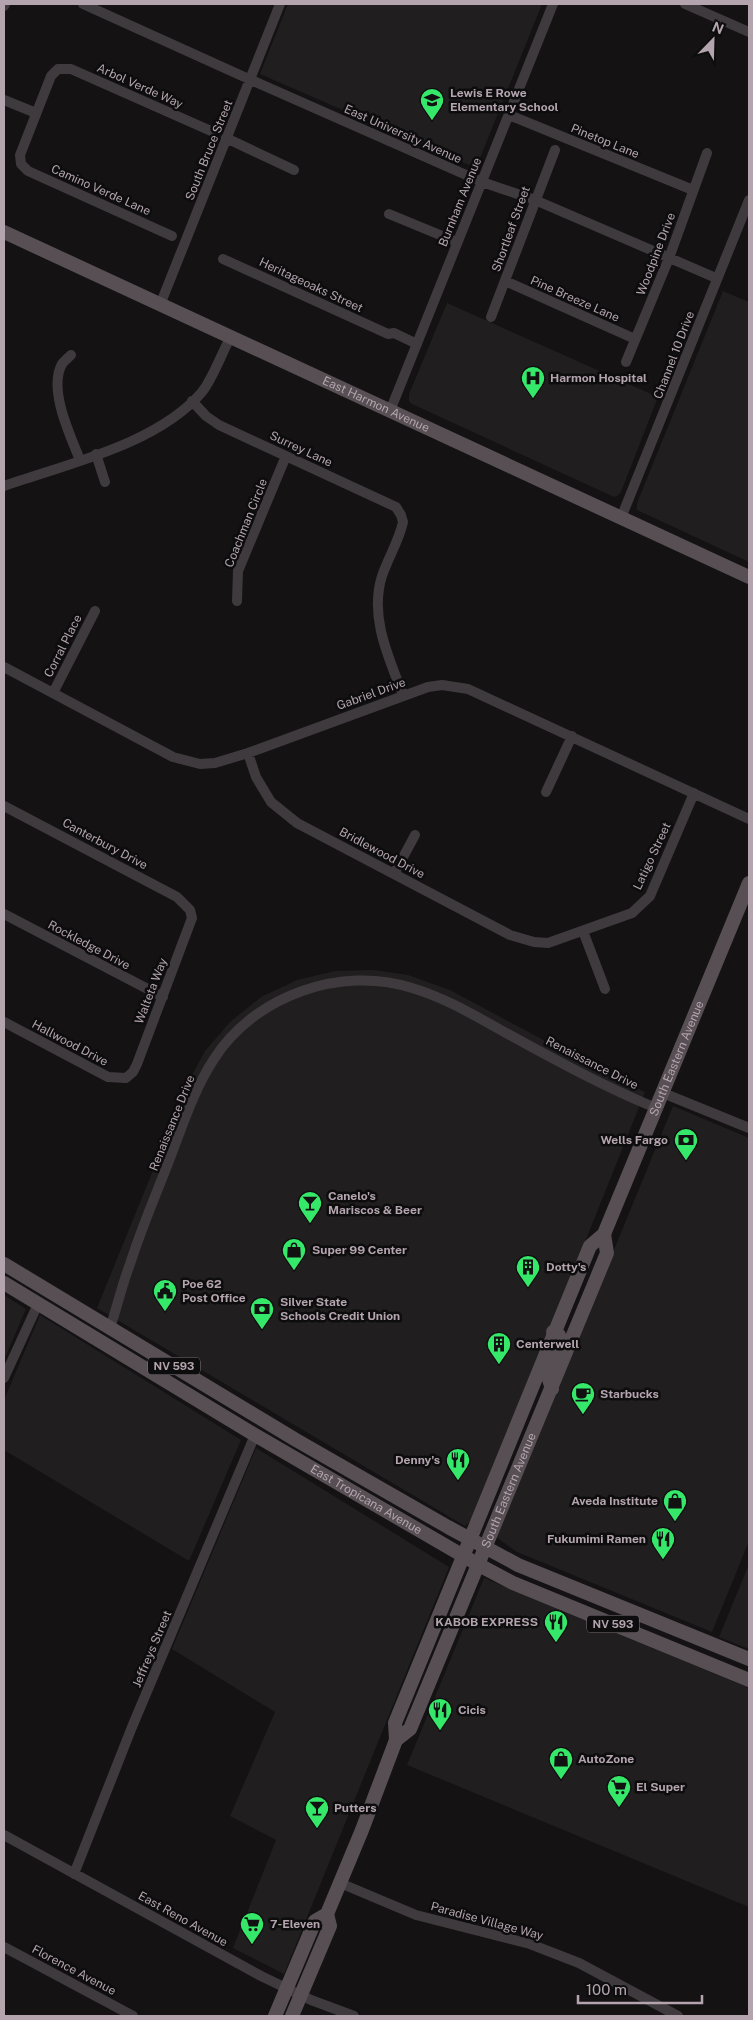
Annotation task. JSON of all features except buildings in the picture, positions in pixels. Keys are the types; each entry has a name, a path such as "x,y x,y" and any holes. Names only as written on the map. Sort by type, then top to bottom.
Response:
{"main road":[{"name":"East Harmon Avenue","path":"4,232 749,577"},
{"name":"South Eastern Avenue","path":"292,2016 330,1926 327,1914 396,1740 395,1723 553,1332 590,1246 604,1234 749,883"},
{"name":"South Eastern Avenue","path":"396,1740 410,1729 552,1389 607,1253 604,1234"},
{"path":"583,1313 577,1307 577,1300 586,1276 584,1260"},
{"name":"East Tropicana Avenue","path":"4,1264 296,1440 518,1565 749,1659"},
{"name":"East Tropicana Avenue","path":"4,1283 255,1435 479,1566 512,1582 749,1680"},
{"path":"4,1283 17,1284 41,1295 51,1291"},
{"path":"38,1304 46,1300 67,1312 81,1310"},
{"path":"552,1389 547,1373 560,1340 559,1335 553,1332"},
{"path":"214,1410 228,1409 253,1422 259,1417"},
{"path":"255,1435 262,1431 283,1442 296,1440"},
{"path":"624,1628 657,1635 699,1649 705,1649 709,1643"},
{"path":"699,1659 713,1658 749,1667"},
{"name":"South Eastern Avenue","path":"275,2016 315,1921 327,1914"}],"street":[{"name":"East University Avenue","path":"83,4 482,182 535,200 716,278"},
{"name":"South Bruce Street","path":"160,305 280,4"},
{"name":"Burnham Avenue","path":"390,411 553,4"},
{"path":"685,4 749,32"},
{"name":"Arbol Verde Way","path":"36,113 51,76 58,69 70,69 211,131"},
{"path":"4,100 36,113"},
{"name":"Camino Verde Lane","path":"36,113 20,155 21,164 28,171 172,236"},
{"name":"Pinetop Lane","path":"509,115 693,190"},
{"path":"226,138 294,170"},
{"name":"Shortleaf Street","path":"491,316 554,150"},
{"name":"Woodpine Drive","path":"626,362 669,258 706,153"},
{"name":"Channel 10 Drive","path":"621,518 749,200"},
{"path":"389,214 457,242"},
{"name":"Heritageoaks Street","path":"223,259 388,334 394,333 416,347"},
{"name":"Pine Breeze Lane","path":"505,281 635,339"},
{"path":"4,486 123,445 171,420 203,391 230,338"},
{"path":"71,356 62,363 58,394 65,421 80,460"},
{"name":"Surrey Lane","path":"192,401 206,416 219,425 396,508 403,522 382,577 379,611 382,639 404,695"},
{"path":"96,454 105,482"},
{"name":"Coachman Circle","path":"237,602 238,572 286,456"},
{"name":"Corral Place","path":"53,693 95,611"},
{"name":"Gabriel Drive","path":"4,667 173,757 200,764 214,763 248,753 428,687 442,685 468,689 749,819"},
{"path":"546,792 572,736"},
{"name":"Bridlewood Drive","path":"248,753 256,777 271,802 297,823 510,935 534,942"},
{"name":"Latigo Street","path":"534,942 548,942 632,913 650,896 694,793"},
{"name":"Canterbury Drive","path":"4,806 177,896 190,910"},
{"path":"394,874 415,835"},
{"name":"Walteta Way","path":"126,1078 133,1072 137,1064 192,918 190,910"},
{"name":"Rockledge Drive","path":"4,914 162,997"},
{"path":"583,931 605,989"},
{"name":"Renaissance Drive","path":"110,1328 129,1265 193,1097 214,1058 238,1030 267,1007 301,991 337,982 375,981 411,987 445,1000 613,1090 656,1108"},
{"name":"Hallwood Drive","path":"4,1022 108,1077 126,1078"},
{"path":"663,1093 749,1128"},
{"path":"4,1378 38,1304"},
{"name":"Jeffreys Street","path":"74,1874 132,1727 255,1435"},
{"name":"East Reno Avenue","path":"4,1835 286,1989 354,2016"},
{"name":"Paradise Village Way","path":"340,1883 416,1915 530,1944 584,1965 678,2016"},
{"name":"Florence Avenue","path":"4,1947 133,2016"}],"shaded area":[{"name":"Lewis E Rowe Elementary School","path":"288,4 542,4 476,168 260,74"},
{"path":"723,291 749,302 749,562 637,510 637,503"},
{"name":"Harmon Hospital","path":"447,303 658,397 621,492 617,496 614,497 409,401 409,394"},
{"path":"374,970 408,975 450,990 618,1080 645,1092 475,1517 465,1526 97,1308 191,1077 205,1051 230,1022 261,997 297,980 335,971"},
{"path":"673,1106 749,1138 749,1541 712,1632 517,1552 496,1537"},
{"path":"4,1295 26,1309 4,1360"},
{"path":"40,1315 241,1440 189,1561 4,1450 4,1400"},
{"path":"256,1448 449,1567 284,1974 233,1948 276,1840 230,1816 275,1712 172,1649"},
{"path":"749,1564 749,1649 719,1637"},
{"path":"484,1578 749,1688 749,1907 407,1765"}],"place":[{"name":"Lewis E Rowe Elementary School","path":"432,121"},
{"name":"Harmon Hospital","path":"533,399"},
{"name":"Wells Fargo","path":"686,1161"},
{"name":"Canelo's Mariscos & Beer","path":"310,1224"},
{"name":"Super 99 Center","path":"294,1271"},
{"name":"Dotty's","path":"528,1288"},
{"name":"Poe 62 Post Office","path":"165,1312"},
{"name":"Silver State Schools Credit Union","path":"262,1330"},
{"name":"Centerwell","path":"499,1365"},
{"name":"Starbucks","path":"583,1415"},
{"name":"Denny's","path":"458,1481"},
{"name":"Aveda Institute","path":"675,1522"},
{"name":"Fukumimi Ramen","path":"663,1560"},
{"name":"KABOB EXPRESS","path":"556,1643"},
{"name":"Cicis","path":"440,1731"},
{"name":"AutoZone","path":"561,1780"},
{"name":"El Super","path":"619,1808"},
{"name":"Putters","path":"317,1829"},
{"name":"7-Eleven","path":"252,1945"}]}
